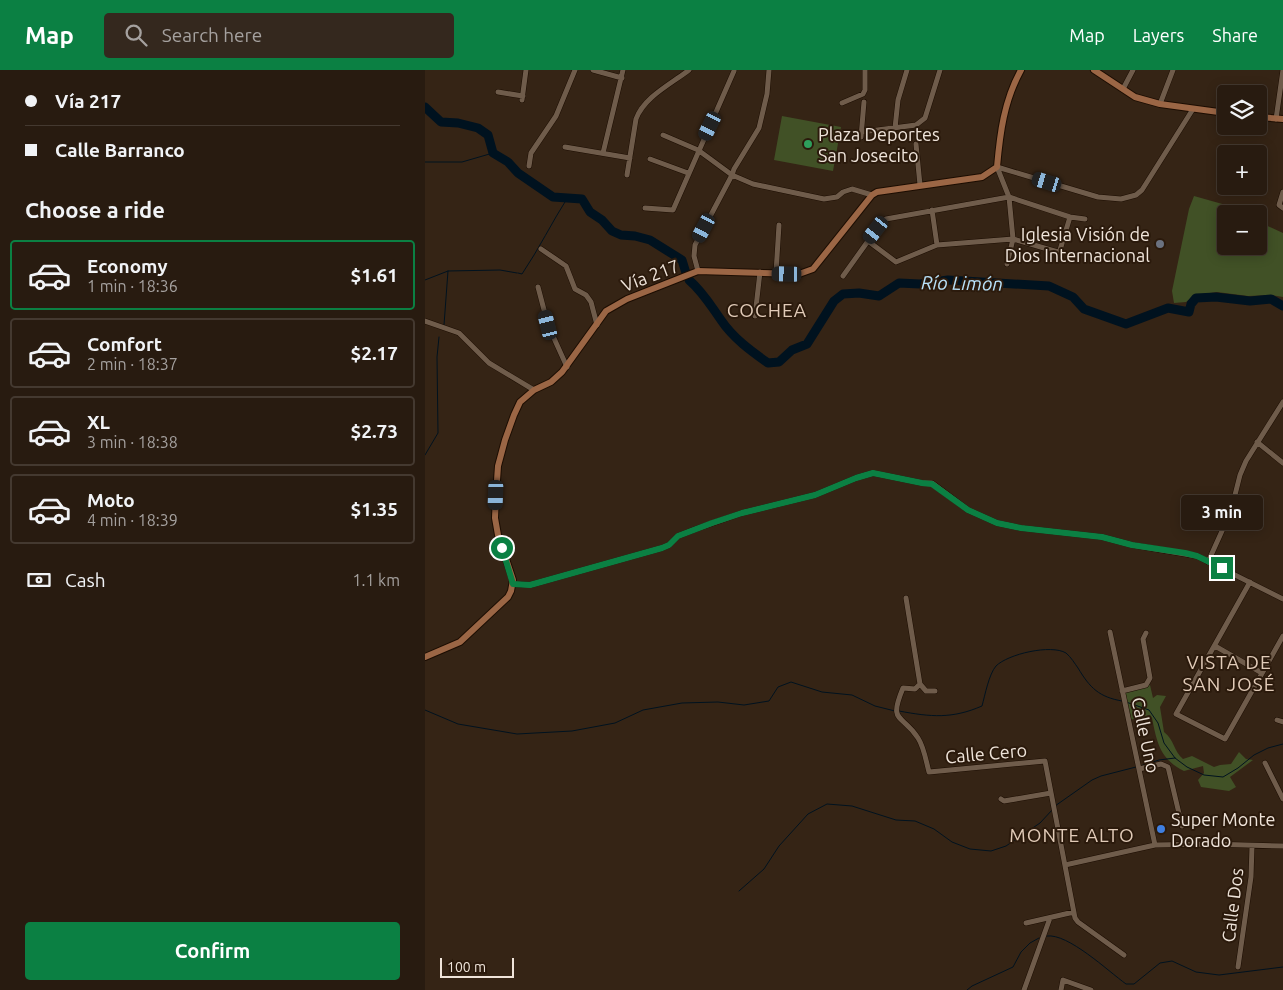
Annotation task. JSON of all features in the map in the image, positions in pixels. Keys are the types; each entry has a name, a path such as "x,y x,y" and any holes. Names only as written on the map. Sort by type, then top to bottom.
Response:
{"main road":[{"path":"873,195 877,192 982,177 997,167 1004,110 1012,86 1021,70"},
{"path":"1094,70 1135,97 1160,104 1217,112"},
{"path":"1267,118 1280,119"},
{"name":"Vía 217","path":"513,584 498,535 495,518 498,466 514,414 520,402 534,390 551,382 567,367 607,311 615,305 699,271 799,274 813,269 873,195"},
{"path":"425,657 460,642 483,619 502,604 508,597 513,584"}],"street":[{"path":"499,92 523,98 525,70"},
{"path":"529,166 531,153 556,116 575,70"},
{"path":"593,70 622,78"},
{"path":"603,153 623,70"},
{"path":"627,175 639,110 645,103 689,70"},
{"path":"699,271 694,256 695,245 734,169 759,128 767,94 769,70"},
{"path":"842,103 863,94 865,90 865,70"},
{"path":"895,128 898,100 907,70"},
{"path":"864,102 861,135 916,125 925,118 939,70"},
{"path":"1123,89 1133,70"},
{"path":"1160,104 1173,70"},
{"path":"1280,119 1283,70"},
{"path":"645,208 673,210 734,71"},
{"path":"997,167 1098,198 1121,199 1136,195 1142,190 1193,109"},
{"path":"663,134 698,150 732,175 753,184 824,199 837,197 843,192 852,189 873,195"},
{"path":"916,144 920,185"},
{"path":"565,147 630,158"},
{"path":"650,159 689,173"},
{"path":"997,167 1009,198 1013,239 1007,264"},
{"path":"1283,192 1279,205 1283,208"},
{"path":"843,276 884,220 932,210 1009,198 1070,217 1085,219"},
{"path":"932,210 937,245"},
{"path":"868,241 896,262 937,245 1013,239 1057,252 1060,250 1070,217"},
{"path":"776,273 779,225"},
{"path":"541,249 566,266 575,289 586,295 591,302 597,325"},
{"path":"755,316 760,272"},
{"path":"538,287 548,325 567,367"},
{"path":"425,321 459,333 489,363 534,390"},
{"path":"1208,562 1231,511 1240,475 1246,461 1283,402"},
{"path":"1257,442 1283,462"},
{"path":"513,584 530,585 662,548 669,545 678,536 712,523 742,513 815,495 873,473 932,484 968,510 997,523 1021,528 1102,537 1132,545 1197,556 1283,599"},
{"path":"1250,582 1176,714 1225,738 1283,636"},
{"path":"906,598 920,684 925,691 935,691"},
{"name":"Calle Uno","path":"1110,632 1155,845"},
{"path":"1122,691 1146,684 1150,678 1143,639 1146,633"},
{"path":"1215,646 1262,673"},
{"name":"Calle Cero","path":"920,684 915,688 903,688 896,704 896,711 900,720 919,739 929,772 1045,761 1051,793"},
{"path":"1265,763 1283,799"},
{"path":"1139,769 1161,764 1168,767 1182,826"},
{"path":"1001,799 1005,801 1051,793 1074,912 1078,922 1124,955"},
{"path":"1065,865 1155,845 1283,846"},
{"name":"Calle Dos","path":"1237,967 1251,877 1252,846"},
{"path":"1026,923 1074,912"},
{"path":"1024,990 1050,918"},
{"path":"1061,990 1063,980 1091,990"}],"green space":[{"name":"Plaza Deportes San Josecito","path":"782,116 841,127 833,171 774,160"},
{"path":"1194,196 1226,205 1217,205 1217,255 1267,255 1267,226 1283,233 1283,297 1271,295 1248,296 1217,292 1195,295 1186,302 1174,303 1172,291 1189,209"},
{"path":"1150,685 1153,698 1157,695 1166,696 1160,707 1164,732 1183,759 1192,756 1214,767 1231,764 1239,752 1246,759 1253,760 1230,777 1236,787 1229,791 1201,787 1198,780 1204,773 1203,766 1184,771 1170,761 1158,743 1152,718 1149,715 1130,720 1125,693"}],"waterway":[{"name":"Río Limón","path":"425,107 441,122 458,123 478,128 488,135 493,153 508,162 518,173 553,197 582,199 590,212 602,220 612,231 621,235 650,240 682,260 686,273"},
{"path":"425,162 462,162 493,153"},
{"path":"518,273 522,274 568,197"},
{"path":"425,280 448,271 500,270 517,273"},
{"path":"444,325 448,271"},
{"name":"Río Limón","path":"689,280 703,294 731,333 768,363 779,362 792,350 807,344 834,301 843,294 859,293 879,296 899,283 920,284 948,280 1049,286 1073,297 1084,309 1126,324 1168,308 1189,312 1191,304 1196,298 1216,297 1250,301 1271,299 1283,306"},
{"path":"425,455 438,433 437,357 439,337"},
{"path":"899,711 941,716 961,713 982,706 989,679 996,666 1019,654 1040,650 1059,650 1066,653 1091,686 1107,697 1122,701"},
{"path":"425,710 458,724 517,734 572,731 615,723 643,710 682,703 718,702 744,705 769,701 778,687 791,682 822,692 852,695 875,706 895,711"},
{"path":"1126,702 1149,710 1158,723 1164,743 1175,758 1187,767 1204,775 1223,777 1254,755 1268,748 1283,744"},
{"path":"1140,766 1159,760 1175,758"},
{"path":"1055,806 1092,780 1136,767"},
{"path":"739,891 764,869 779,846 808,814 827,804 852,806 896,820 915,821 934,829 952,842 970,849 991,851 1006,846 1040,823 1053,809"},
{"path":"1047,936 1066,940 1076,946 1126,984 1134,984 1160,963 1172,961 1196,972 1219,975 1283,967"},
{"path":"967,990 1013,967 1021,952 1030,943 1039,938"}],"place":[{"name":"Plaza Deportes San Josecito","path":"808,144"},
{"name":"Iglesia Visión de Dios Internacional","path":"1160,244"},
{"name":"Super Monte Dorado","path":"1161,829"}],"district":[{"name":"COCHEA","path":"767,310"},
{"name":"VISTA DE SAN JOSÉ","path":"1229,673"},
{"name":"MONTE ALTO","path":"1072,835"}],"route":[{"path":"502,548 513,584 530,585 662,548 669,545 678,536 712,523 742,513 761,510 815,495 873,473 938,486 968,510 997,523 1021,528 1102,537 1132,545 1185,553 1197,556 1222,568"}]}
